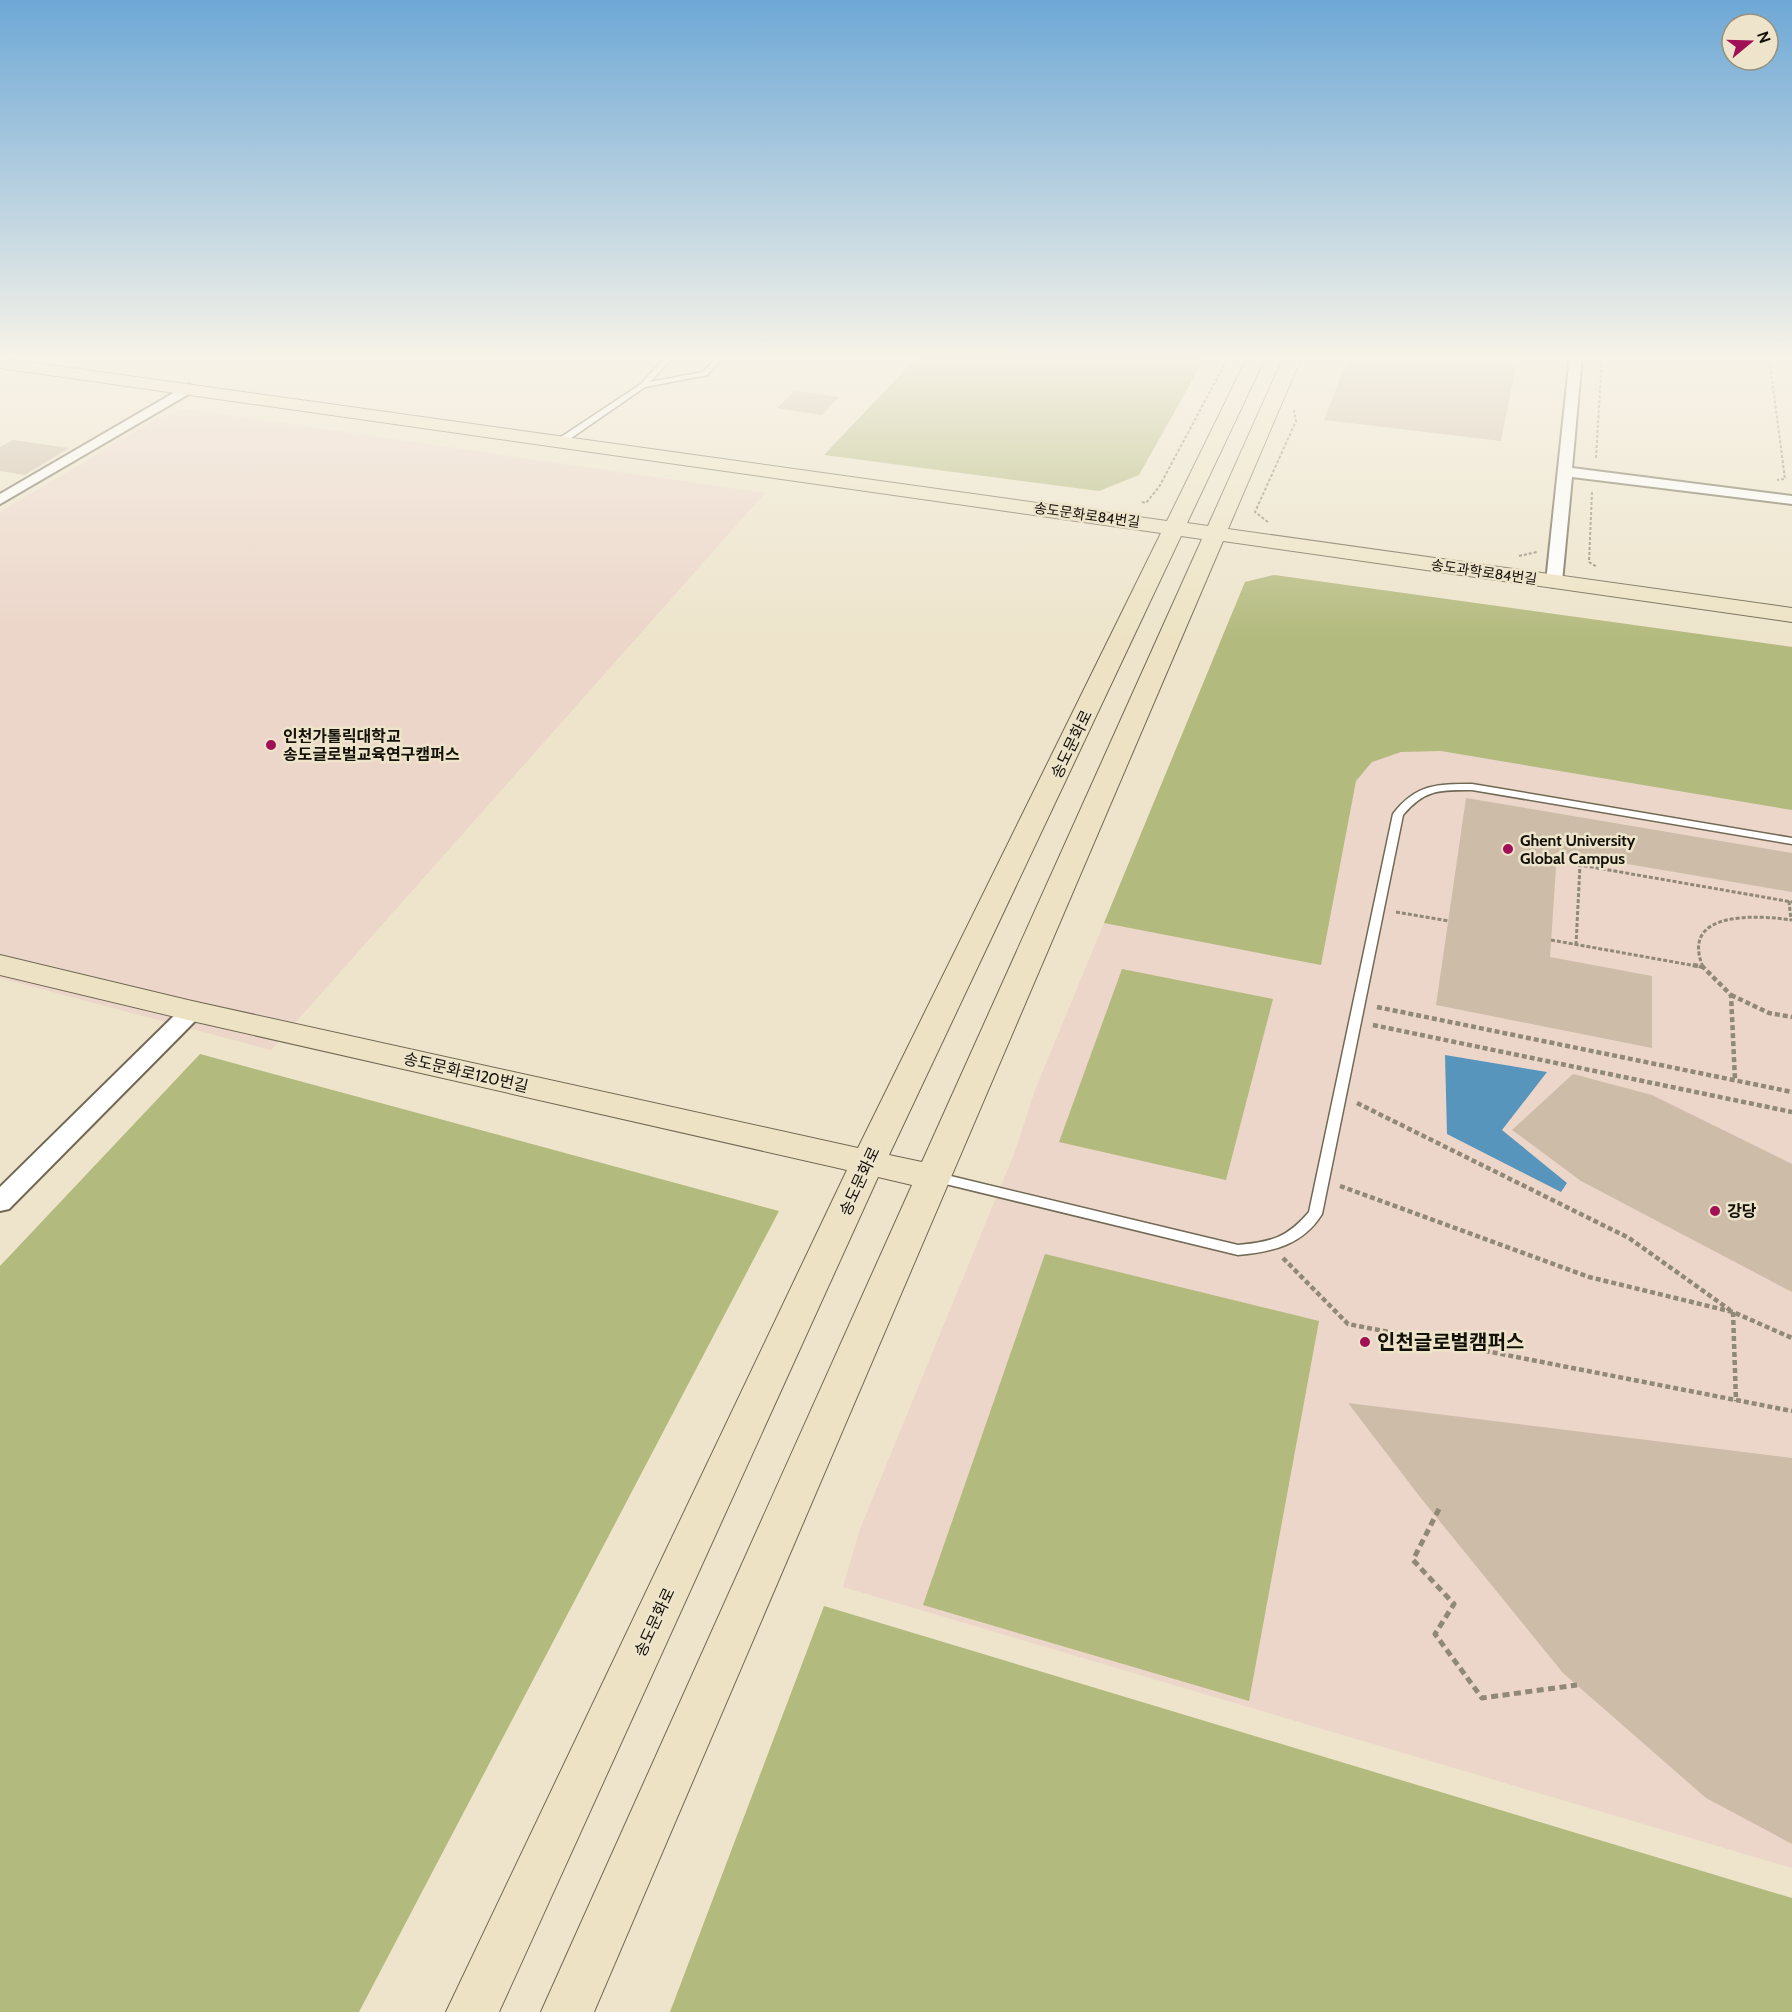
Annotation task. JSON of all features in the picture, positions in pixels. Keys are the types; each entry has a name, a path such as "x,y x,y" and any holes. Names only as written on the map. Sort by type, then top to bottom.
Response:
{"street":[{"path":"0,500 85,450"},
{"name":"송도문화로84번길","path":"625,450 1176,527"},
{"name":"송도문화로","path":"472,2012 868,1162 1213,450"},
{"path":"567,2012 1251,450"},
{"path":"1554,582 1568,450"},
{"path":"1566,472 1792,500"},
{"name":"송도과학로84번길","path":"1176,527 1792,615"},
{"name":"송도문화로120번길","path":"0,965 192,1011 932,1177"},
{"path":"0,1202 192,1011"}],"lane":[{"path":"932,1177 1238,1250 1273,1247 1300,1233 1315,1214 1398,814 1413,796 1437,786 1472,787 1792,842"}],"path":[{"path":"1135,502 1146,503 1159,487 1179,450"},
{"path":"1269,523 1255,512 1283,450"},
{"path":"1595,450 1595,457 1601,461"},
{"path":"1776,481 1785,479 1781,450"},
{"path":"1599,486 1591,493 1589,562 1603,571"},
{"path":"1516,556 1536,553 1538,542"},
{"path":"1576,945 1580,865 1791,902 1791,920 1762,915 1736,917 1715,924 1702,935 1697,950 1703,967 1731,995 1769,1012 1792,1017"},
{"path":"1412,915 1449,921"},
{"path":"1551,940 1703,967"},
{"path":"1731,995 1735,1080"},
{"path":"1359,1003 1792,1092"},
{"path":"1355,1021 1792,1112"},
{"path":"1340,1094 1629,1238 1733,1312"},
{"path":"1322,1180 1589,1277 1733,1312 1792,1338"},
{"path":"1273,1247 1348,1324 1792,1411"},
{"path":"1733,1312 1736,1401"},
{"path":"1439,1509 1413,1560 1454,1604 1436,1634 1482,1698 1576,1685"}],"shaded area":[{"name":"인천가톨릭대학교 송도글로벌교육연구캠퍼스","path":"104,450 468,450 765,493 271,1050 0,978 0,512"},
{"name":"인천글로벌캠퍼스","path":"1274,575 1792,647 1792,1868 843,1587 860,1529 1014,1154 1035,1090 1245,582"}],"green space":[{"path":"829,450 1153,450 1139,475 1099,491 824,455"},
{"path":"1274,575 1792,647 1792,810 1441,751 1401,752 1372,762 1356,781 1321,965 1104,923 1245,582"},
{"path":"1122,969 1273,999 1226,1180 1059,1142"},
{"path":"200,1054 779,1211 359,2012 0,2012 0,1266"},
{"path":"1045,1254 1319,1321 1249,1701 923,1605"},
{"path":"824,1606 1792,1898 1792,2012 670,2012"}],"water":[{"path":"1445,1055 1547,1072 1502,1130 1567,1183 1561,1192 1447,1134"}],"building":[{"path":"0,450 66,450 25,475 0,471"},
{"path":"1466,798 1792,853 1792,892 1557,852 1550,957 1652,976 1652,1048 1436,1005"},
{"name":"강당","path":"1573,1074 1652,1095 1792,1164 1792,1292 1581,1181 1512,1130"},
{"path":"1348,1403 1792,1458 1792,1844 1706,1798 1563,1673 1420,1497"}],"place":[{"name":"인천가톨릭대학교 송도글로벌교육연구캠퍼스","path":"271,745"},
{"name":"Ghent University Global Campus","path":"1508,849"},
{"name":"강당","path":"1715,1211"},
{"name":"인천글로벌캠퍼스","path":"1365,1342"}]}
